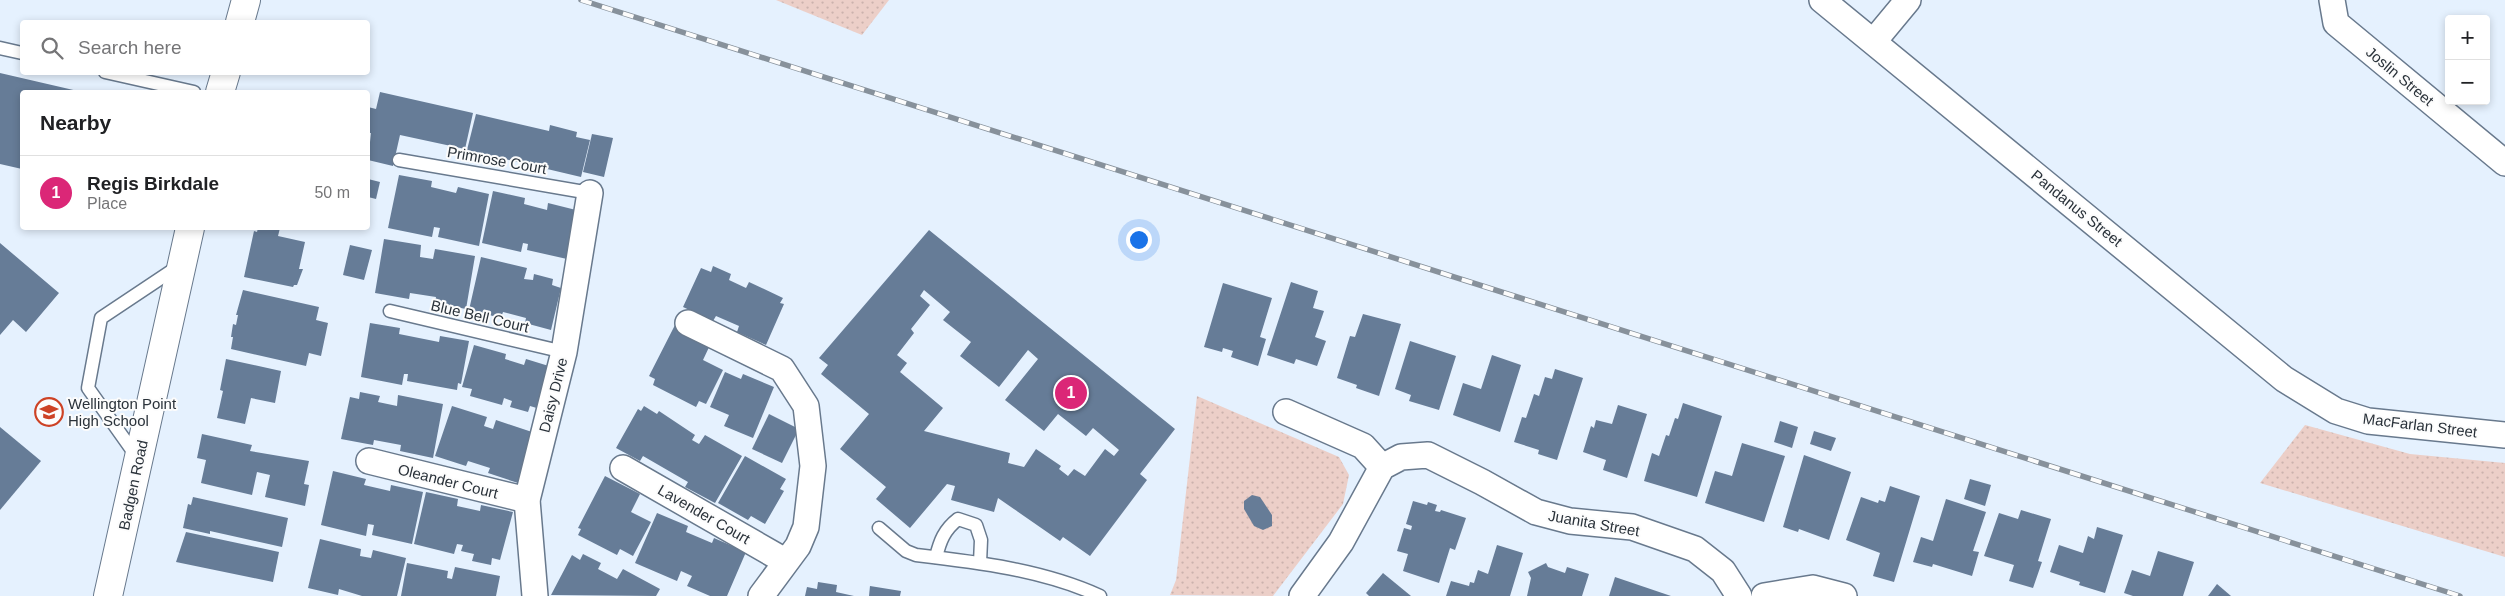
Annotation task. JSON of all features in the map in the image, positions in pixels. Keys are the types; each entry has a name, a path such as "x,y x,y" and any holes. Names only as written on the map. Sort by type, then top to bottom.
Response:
{"street":[{"path":"241,20 246,0"},
{"name":"Pandanus Street","path":"1822,0 2284,379 2336,411"},
{"path":"1874,42 1908,0"},
{"name":"Joslin Street","path":"2332,0 2336,23 2505,163"},
{"path":"221,90 225,75"},
{"name":"Daisy Drive","path":"535,596 528,500 564,352 590,193"},
{"name":"Badgen Road","path":"108,596 190,230"},
{"path":"688,323 782,369 806,406 813,466 806,527 798,546 785,560 761,596"},
{"name":"MacFarlan Street","path":"2336,411 2368,421 2505,435"},
{"path":"1286,412 1363,446 1382,467 1341,542 1302,596"},
{"name":"Juanita Street","path":"1382,467 1402,457 1428,455 1536,512 1570,521 1632,527 1695,549 1723,571 1739,596"},
{"name":"Oleander Court","path":"369,462 528,500"},
{"name":"Lavender Court","path":"622,468 785,560"},
{"path":"1764,596 1813,588 1844,596"}],"lane":[{"path":"0,48 20,53"},
{"path":"118,75 185,90"},
{"name":"Primrose Court","path":"399,160 590,193"},
{"path":"138,459 88,388 100,318 181,264"},
{"name":"Blue Bell Court","path":"390,311 564,352"},
{"path":"936,558 940,541 948,526 958,518 976,525 981,540 980,563"},
{"path":"879,528 906,551 916,555 980,563 1078,586 1100,596"}],"shaded area":[{"path":"776,0 889,0 862,35"},
{"path":"1197,396 1339,457 1349,475 1343,504 1273,596 1170,595 1176,580"},
{"path":"2305,425 2410,454 2505,463 2505,557 2260,483"}],"building":[{"path":"0,73 73,90 20,90 20,169 0,164"},
{"path":"380,92 473,113 465,149 400,135 393,166 370,160 370,108 376,109"},
{"path":"476,114 549,131 550,125 577,132 576,137 590,140 581,177 467,150"},
{"path":"592,134 613,138 604,177 583,172"},
{"path":"399,175 432,181 431,187 456,193 458,187 489,194 479,246 438,237 440,228 434,227 432,237 388,228"},
{"path":"370,180 380,182 376,199 370,198"},
{"path":"493,191 525,198 524,204 547,210 548,203 580,211 567,259 527,250 528,244 523,243 521,252 482,243"},
{"path":"258,230 280,230 278,236 305,242 299,269 303,269 297,285 293,287 244,277 254,231 257,232"},
{"path":"929,230 1175,429 1140,474 1147,480 1090,556 1063,537 1060,541 998,498 994,512 951,500 955,486 947,484 910,528 876,499 886,487 840,449 869,414 821,374 828,365 819,358","holes":["924,290 950,312 943,320 971,342 960,356 999,387 1028,350 1038,359 1005,400 1044,431 1058,414 1086,436 1093,428 1119,450 1114,456 1105,449 1085,476 1074,469 1068,476 1059,469 1061,466 1036,449 1024,467 1008,463 1010,453 924,431 943,408 900,372 907,363 897,355 914,333 911,329 930,305 920,296"]},
{"path":"384,239 421,245 420,257 433,259 435,249 475,256 466,309 435,303 436,297 410,293 409,299 375,293"},
{"path":"0,243 59,293 26,332 13,320 0,335"},
{"path":"350,245 372,250 364,280 343,275"},
{"path":"481,257 527,268 524,279 533,280 534,274 553,279 552,285 561,288 551,330 525,323 526,318 503,312 501,318 469,310"},
{"path":"713,266 731,274 729,280 746,288 749,282 783,298 780,303 784,304 766,345 737,332 739,326 716,316 713,321 683,307 701,268 711,272"},
{"path":"1291,282 1318,291 1313,308 1324,311 1315,337 1326,341 1317,366 1296,359 1294,364 1267,355"},
{"path":"1223,283 1272,298 1260,337 1266,339 1258,366 1231,357 1233,351 1223,348 1222,352 1204,347"},
{"path":"243,290 319,307 316,320 328,323 321,356 309,353 306,366 231,349 233,324 236,325 238,315 236,315"},
{"path":"1363,314 1401,324 1379,396 1356,388 1357,385 1337,378 1350,336 1355,337"},
{"path":"370,323 400,328 399,334 439,342 440,336 469,341 461,384 458,383 457,390 407,381 408,374 404,374 402,385 361,377"},
{"path":"675,325 711,343 703,360 723,370 706,404 699,401 696,407 653,385 655,379 649,376"},
{"path":"1410,341 1456,356 1439,410 1409,401 1411,395 1395,389"},
{"path":"474,345 506,354 505,359 524,365 526,359 552,367 540,409 530,406 528,412 510,407 512,401 504,398 502,405 470,396 472,389 462,387"},
{"path":"1492,355 1521,365 1500,432 1453,415 1463,383 1481,389"},
{"path":"226,359 281,371 275,403 251,398 245,424 217,418 223,391 220,390"},
{"path":"1555,369 1583,378 1557,460 1538,454 1539,450 1514,442 1522,417 1526,418 1534,394 1539,396 1545,377 1552,379"},
{"path":"725,372 741,379 743,374 774,387 753,438 724,426 729,415 710,407"},
{"path":"360,392 380,396 378,402 397,406 398,395 443,404 433,458 400,451 401,445 374,440 373,445 341,439 350,397 359,399"},
{"path":"1683,403 1722,416 1697,497 1644,481 1652,453 1659,456 1666,435 1669,436 1675,418 1678,419"},
{"path":"1618,405 1647,414 1627,478 1603,470 1606,460 1583,452 1591,426 1594,428 1596,420 1612,424"},
{"path":"452,406 487,417 484,426 493,429 496,420 535,433 518,483 488,473 490,468 468,461 466,466 435,456"},
{"path":"644,406 657,414 659,411 695,435 692,440 699,444 705,435 742,456 715,503 685,487 688,482 643,456 640,461 616,448 638,409 641,411"},
{"path":"769,414 799,429 782,463 752,449"},
{"path":"1780,421 1798,427 1792,448 1774,442"},
{"path":"0,427 41,461 0,510"},
{"path":"1814,431 1836,438 1831,451 1810,444"},
{"path":"202,434 252,445 250,451 309,461 304,484 309,485 305,506 265,497 270,475 257,472 252,495 201,483 206,460 197,458"},
{"path":"1742,443 1785,456 1764,522 1705,503 1715,471 1732,476"},
{"path":"1804,455 1851,472 1829,540 1799,529 1798,532 1783,527"},
{"path":"745,456 786,479 780,489 784,491 765,524 751,516 748,520 718,503"},
{"path":"333,471 366,479 364,485 390,491 391,485 423,492 412,544 372,535 374,525 368,524 366,536 321,525"},
{"path":"605,476 640,494 631,512 651,522 633,556 620,549 617,555 578,535 581,529 578,528"},
{"path":"1970,479 1991,485 1985,506 1964,499"},
{"path":"1890,486 1920,496 1894,582 1873,576 1880,553 1846,540 1861,497 1878,503 1879,500 1885,502"},
{"path":"426,492 458,499 457,506 480,511 481,505 513,512 500,560 492,558 491,565 472,561 474,554 461,551 463,545 457,544 454,554 414,544"},
{"path":"1252,495 1260,497 1272,515 1272,526 1263,530 1254,526 1244,509 1244,501"},
{"path":"193,497 288,518 282,547 210,531 210,534 183,528 188,504 191,505"},
{"path":"1946,499 1986,512 1973,551 1979,552 1972,576 1933,564 1932,567 1913,562 1921,537 1933,541"},
{"path":"1413,501 1427,505 1428,502 1437,505 1435,511 1440,512 1441,510 1466,518 1455,550 1450,548 1439,583 1403,571 1408,554 1397,551 1404,528 1411,530 1412,526 1406,524"},
{"path":"2021,510 2051,519 2038,561 2042,562 2033,588 2009,581 2014,565 1984,556 1999,513 2018,519"},
{"path":"657,513 688,526 686,532 712,543 714,538 746,552 727,596 710,596 687,586 692,576 681,571 677,581 635,563"},
{"path":"2097,527 2123,535 2105,593 2079,585 2080,582 2050,572 2059,545 2083,553 2088,536 2094,539"},
{"path":"186,532 279,552 273,582 176,562"},
{"path":"320,539 361,549 360,556 371,558 373,550 406,558 397,596 362,596 339,589 338,595 308,588"},
{"path":"1497,545 1523,553 1510,596 1446,596 1451,581 1469,586 1470,582 1474,583 1478,570 1488,574"},
{"path":"2158,551 2194,562 2183,596 2133,596 2124,593 2132,570 2150,576"},
{"path":"583,554 601,563 598,569 617,579 623,569 660,589 656,596 551,595 572,555 580,560"},
{"path":"407,563 448,571 447,578 452,579 455,567 500,576 496,596 401,596"},
{"path":"1546,563 1548,567 1565,573 1567,567 1589,574 1582,596 1527,596 1531,578 1528,572"},
{"path":"1383,573 1411,596 1369,596 1366,593"},
{"path":"1615,577 1671,596 1609,596"},
{"path":"818,582 837,585 836,592 854,596 805,596 807,587 817,589"},
{"path":"2217,584 2231,596 2208,596"},
{"path":"870,586 901,591 900,596 869,596"}],"railway":[{"path":"581,0 2460,596"}],"place":[{"name":"Regis Birkdale","path":"1071,393"},
{"name":"Wellington Point High School","path":"49,412"}]}
